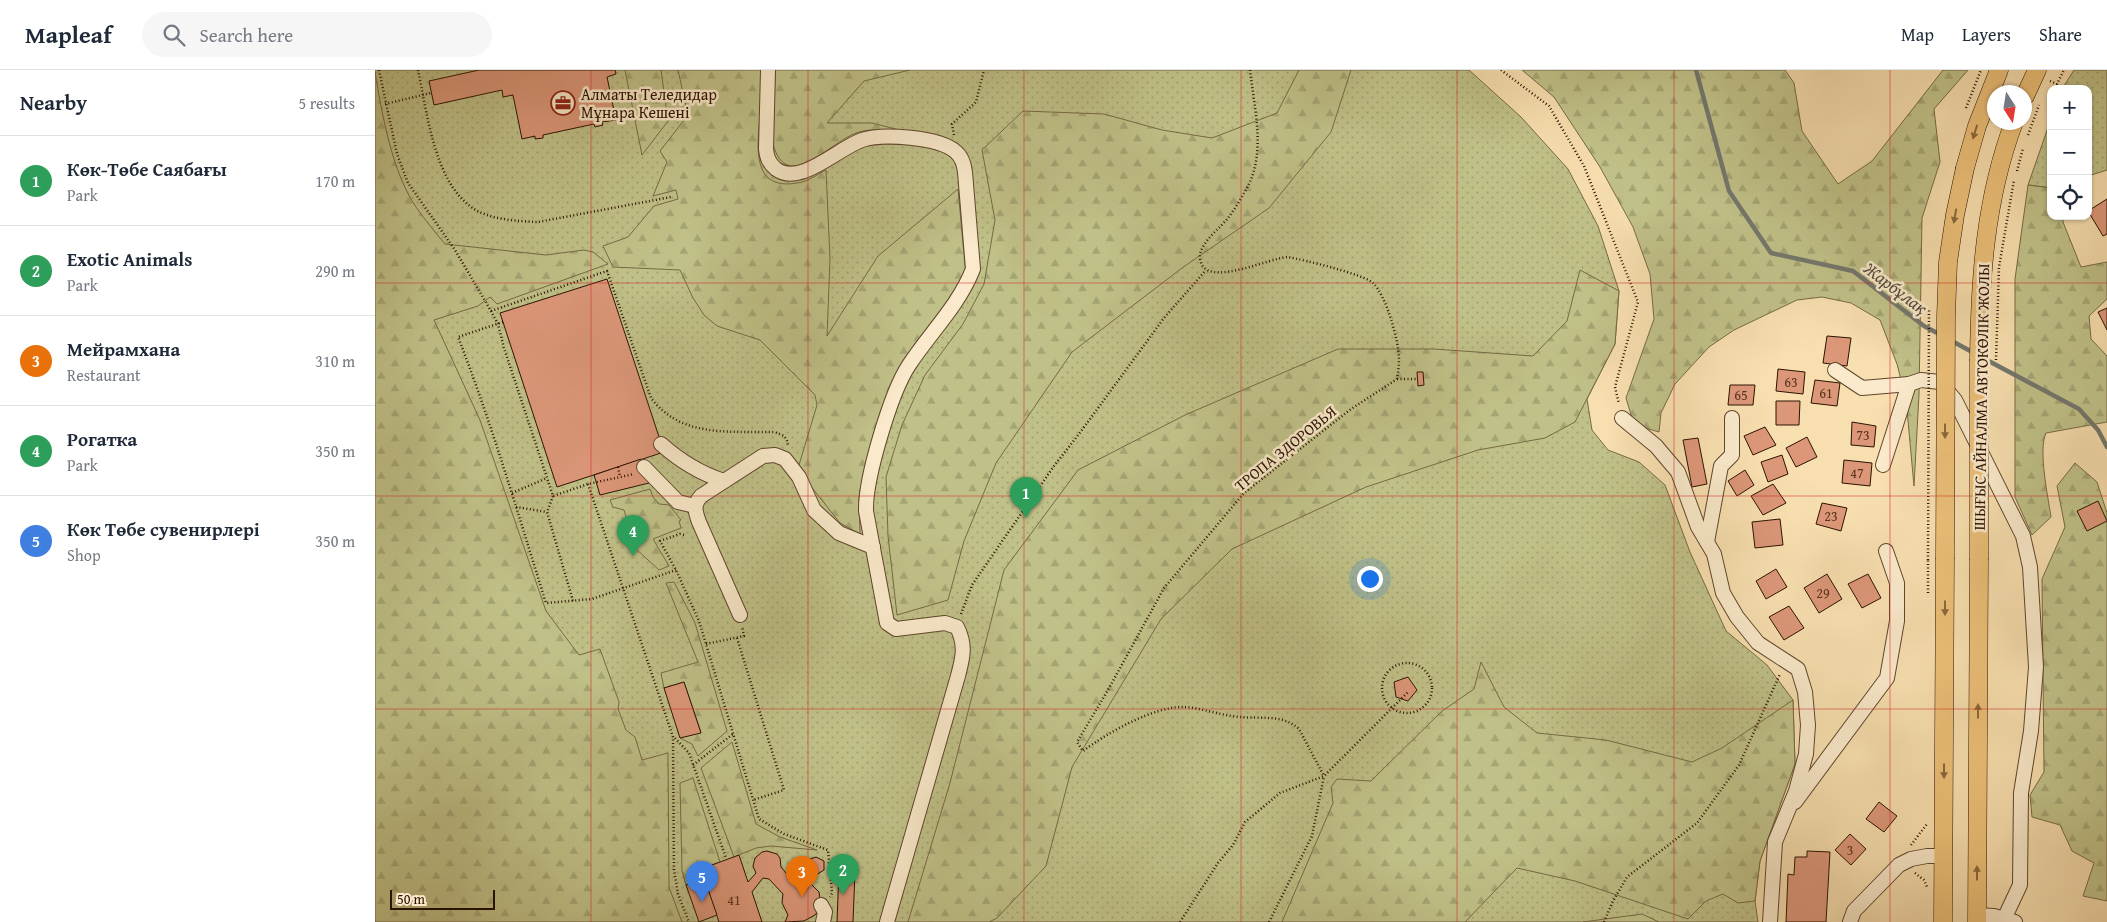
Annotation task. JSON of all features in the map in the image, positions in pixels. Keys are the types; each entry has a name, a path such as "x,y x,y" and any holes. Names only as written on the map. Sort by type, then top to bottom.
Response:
{"main road":[{"name":"ШЫҒЫС АЙНАЛМА АВТОКӨЛІК ЖОЛЫ","path":"1943,922 1936,560 1948,262 1965,168 1977,126 1999,70"},
{"path":"2032,99 2047,75"},
{"name":"ШЫҒЫС АЙНАЛМА АВТОКӨЛІК ЖОЛЫ","path":"1977,918 1979,325 1981,274 1988,221 2006,178 2013,130"}],"street":[{"path":"768,70 765,134 767,158 771,165 786,174 798,174 852,144 879,137 905,138 939,143 955,151 964,162 973,269 969,282 908,366 880,440 866,500 887,623 896,629 945,623 957,627 963,638 963,657 887,922"},
{"path":"1835,370 1862,388 1909,384 1921,380 1940,382 1955,400 2023,536 2030,567 2036,667 2031,731 2021,793 2020,885 2009,920 1994,916 1977,918"},
{"path":"1883,465 1909,384"},
{"path":"1622,418 1656,446 1678,472 1698,527 1714,554 1723,593 1737,617 1758,644 1798,669 1805,692 1809,725 1806,754 1789,809 1775,842 1770,922"},
{"path":"1707,542 1721,466 1732,455 1732,418"},
{"path":"661,444 679,460 708,476 724,481"},
{"path":"740,615 699,522 695,502 701,496 763,456 775,455 785,459 799,477 814,510 839,533 873,547"},
{"path":"642,470 678,502 695,506"},
{"path":"1789,809 1827,761 1887,678 1897,621 1897,583 1886,551"},
{"path":"1850,922 1854,910 1899,865 1919,858 1943,856"}],"path":[{"path":"379,70 397,154 408,183 455,250 498,324 504,348 553,496 547,512 573,601"},
{"path":"418,70 433,136 449,181 459,196 472,208 517,222 537,222 671,197"},
{"path":"955,151 952,124 976,102 984,70"},
{"path":"1206,270 1200,258 1201,251 1229,217 1253,174 1257,141 1250,70"},
{"path":"1501,70 1549,106 1584,166 1638,302 1615,387 1622,418"},
{"path":"2047,75 2057,84 2064,70"},
{"path":"385,104 431,93"},
{"path":"1996,366 1999,267 2006,178 2025,142 2027,130"},
{"path":"1206,270 1219,273 1234,271 1277,258 1288,257 1362,276 1373,283 1384,302 1394,332 1399,358 1397,378 1417,379"},
{"path":"957,627 972,585 1054,466 1164,318 1206,270"},
{"path":"491,311 607,271 651,398 660,411 689,427 706,430 774,432 783,434 787,438 788,445 785,459"},
{"path":"503,322 458,337 512,493 546,603 592,599 676,570"},
{"name":"ТРОПА ЗДОРОВЬЯ","path":"1324,776 1299,728 1278,718 1238,717 1184,707 1168,708 1106,734 1083,751 1077,742 1164,588 1244,494 1351,409 1397,378"},
{"path":"618,467 621,477"},
{"path":"553,496 588,484 621,477 642,470"},
{"path":"512,493 547,478"},
{"path":"588,484 673,737 674,870 678,894 689,922"},
{"path":"516,507 547,512"},
{"path":"685,535 680,534 660,541 676,570 699,621 759,819 784,834 828,850 832,893 823,913"},
{"path":"1928,599 1936,560"},
{"path":"707,644 744,636 740,615"},
{"path":"737,638 784,790 753,800"},
{"path":"1604,922 1627,877 1697,823 1739,765 1786,661"},
{"path":"1403,664 1420,667 1427,672 1431,680 1432,689 1430,698 1425,705 1418,711 1401,712 1393,709 1383,695 1384,679 1389,672 1403,664"},
{"path":"1180,922 1218,863 1233,845 1245,822 1280,793 1324,776 1409,692"},
{"path":"693,765 733,734"},
{"path":"673,737 689,753 726,858"},
{"path":"1269,922 1312,836 1324,776"},
{"path":"1911,844 1927,824 1927,814"},
{"path":"1911,872 1924,880 1927,886 1927,895"}],"green space":[{"path":"375,70 1469,70 1521,117 1568,169 1598,226 1619,291 1615,344 1587,399 1592,430 1608,450 1639,462 1665,485 1690,552 1726,631 1767,665 1793,700 1795,764 1760,861 1755,901 1758,922 375,922"},
{"path":"625,70 661,70 668,121 642,155"},
{"path":"678,70 764,70 758,142 761,166 766,175 773,181 785,184 805,181 826,170 830,259 827,336 878,256 958,189 966,276 953,305 900,366 875,433 859,497 860,534 840,523 813,489 799,465 817,405 815,395 760,340 717,326 704,315 693,298 680,270 613,267 603,246 628,237 654,206 678,199 676,190 653,196 667,162 660,151 688,115"},
{"path":"775,70 910,70 864,81 827,123 872,123 907,132 862,131 845,138 810,161 798,166 788,165 779,159 773,144"},
{"path":"1299,70 1351,70 1331,132 1269,208 1182,268 1072,352 996,463 964,541 948,600 897,615 888,536 886,477 902,425 925,375 963,324 984,284 995,220 982,150 1023,111 1104,114 1162,130 1212,138 1277,113"},
{"path":"1522,70 1785,70 1794,83 1802,131 1838,184 1872,161 1943,70 1968,70 1934,109 1940,162 1922,218 1919,395 1914,486 1906,399 1897,364 1880,320 1851,303 1822,297 1797,300 1734,330 1709,347 1675,384 1661,413 1659,432 1642,427 1632,418 1626,398 1654,319 1650,274 1633,227 1600,167 1554,97"},
{"path":"2074,70 2107,70 2107,170 2092,175 2092,85 2065,85"},
{"path":"375,72 389,142 400,177 416,207 445,244 546,255 584,250 593,252 608,264 497,304 490,297 478,306 434,320 480,420 546,611 579,655 600,649 619,702 618,709 626,730 635,737 642,760 668,753 669,887 682,922 375,922"},
{"path":"2047,130 2047,187 2028,185"},
{"path":"2028,185 2047,187 2047,220 2063,220 2081,267 2107,262 2107,299 2089,316 2091,339 2107,356 2107,422 2046,433 2043,462 2051,517 2032,535 2015,497 2015,279"},
{"path":"1580,270 1619,291 1615,344 1575,422 1545,438 1478,450 1366,487 1232,549 1161,619 1072,767 1046,866 997,918 989,922 908,922 950,783 1004,570 1078,470 1185,415 1338,349 1434,349 1533,356 1567,321"},
{"path":"2075,463 2097,482 2107,513 2107,901 2083,896 2094,863 2072,851 2060,825 2032,817 2030,795 2044,772 2042,579 2065,527 2057,486"},
{"path":"650,489 653,497 659,504 669,505 681,520 679,521 681,528 653,539 669,566 659,570 636,549 624,510 613,507 610,500"},
{"path":"674,582 695,623 727,731 698,756 692,744 680,738 701,732 684,682 664,688 661,673 698,662 666,583"},
{"path":"1481,662 1504,707 1537,733 1606,740 1692,762 1722,748 1793,700 1795,764 1760,861 1755,901 1738,903 1723,894 1706,901 1688,919 1575,881 1517,868 1465,922 1282,922 1333,803 1331,787 1337,779 1371,781 1442,711 1474,689"},
{"path":"732,742 756,824 780,837 817,850 771,846 756,848 734,857 701,768"},
{"path":"693,778 720,862 701,869 704,878 686,885 682,871 680,783"},
{"path":"1642,914 1659,922 1583,922"}],"building":[{"name":"Алматы Теледидар Мұнара Кешені","path":"479,70 615,70 616,74 607,77 616,120 602,122 603,125 595,127 594,124 543,135 543,138 535,139 535,136 522,139 513,95 503,97 502,90 434,105 429,81"},
{"path":"2107,199 2107,234 2103,236 2092,218 2092,208"},
{"path":"607,279 664,452 557,487 500,313"},
{"path":"2107,308 2107,330 2098,312"},
{"path":"1827,336 1851,338 1847,366 1823,363"},
{"path":"1778,369 1805,372 1803,394 1776,391"},
{"path":"1417,372 1423,372 1424,385 1418,386"},
{"path":"1815,380 1840,383 1837,406 1811,403"},
{"path":"1730,385 1755,385 1753,405 1728,405"},
{"path":"1776,401 1800,401 1799,425 1776,425"},
{"path":"1852,422 1876,426 1874,447 1851,445"},
{"path":"1765,427 1776,445 1753,455 1744,436"},
{"path":"1807,437 1817,457 1796,467 1786,448"},
{"path":"1698,438 1707,484 1692,487 1683,440"},
{"path":"1782,455 1788,474 1768,482 1761,462"},
{"path":"641,459 649,483 600,495 594,475"},
{"path":"1844,460 1872,463 1870,486 1842,483"},
{"path":"1745,470 1754,485 1737,496 1728,481"},
{"path":"1773,484 1786,503 1763,515 1751,496"},
{"path":"2098,501 2107,521 2087,531 2077,511"},
{"path":"1822,503 1847,508 1841,531 1816,524"},
{"path":"1780,519 1783,545 1755,548 1752,522"},
{"path":"1776,569 1787,587 1766,599 1756,581"},
{"path":"1827,574 1842,599 1819,613 1804,588"},
{"path":"1868,574 1881,598 1862,608 1848,584"},
{"path":"1789,606 1804,628 1784,640 1769,617"},
{"path":"1408,677 1417,690 1408,701 1396,697 1394,682"},
{"path":"684,682 701,733 680,738 664,688"},
{"path":"1879,802 1897,816 1884,832 1866,819"},
{"path":"1850,834 1866,849 1851,865 1835,850"},
{"path":"767,851 777,854 780,858 781,867 792,880 796,879 803,866 808,870 810,859 816,857 824,861 824,870 816,875 811,884 819,892 819,910 815,915 804,921 785,922 788,915 782,903 783,894 769,879 763,878 752,892 762,922 719,922 701,869 739,855 748,882 756,873 753,866 755,858 762,852"},
{"path":"1807,851 1830,852 1826,922 1786,922 1788,874 1794,875 1795,857 1807,857"},
{"path":"839,870 855,871 853,922 837,922"},
{"path":"704,878 717,915 699,922 686,885"}],"waterway":[{"name":"Жарбұлақ","path":"1696,70 1729,191 1771,253 1853,271 1924,326 1941,335"},
{"name":"Жарбұлақ","path":"1950,340 1974,353"},
{"name":"Жарбұлақ","path":"1983,358 2079,409 2098,430 2107,447"}],"place":[{"name":"Алматы Теледидар Мұнара Кешені","path":"563,103"},
{"name":"Көк-Төбе Саябағы","path":"1026,518"},
{"name":"Рогатка","path":"633,556"},
{"name":"Exotic Animals","path":"843,895"},
{"name":"Мейрамхана","path":"802,897"},
{"name":"Көк Төбе сувенирлері","path":"702,902"}]}
